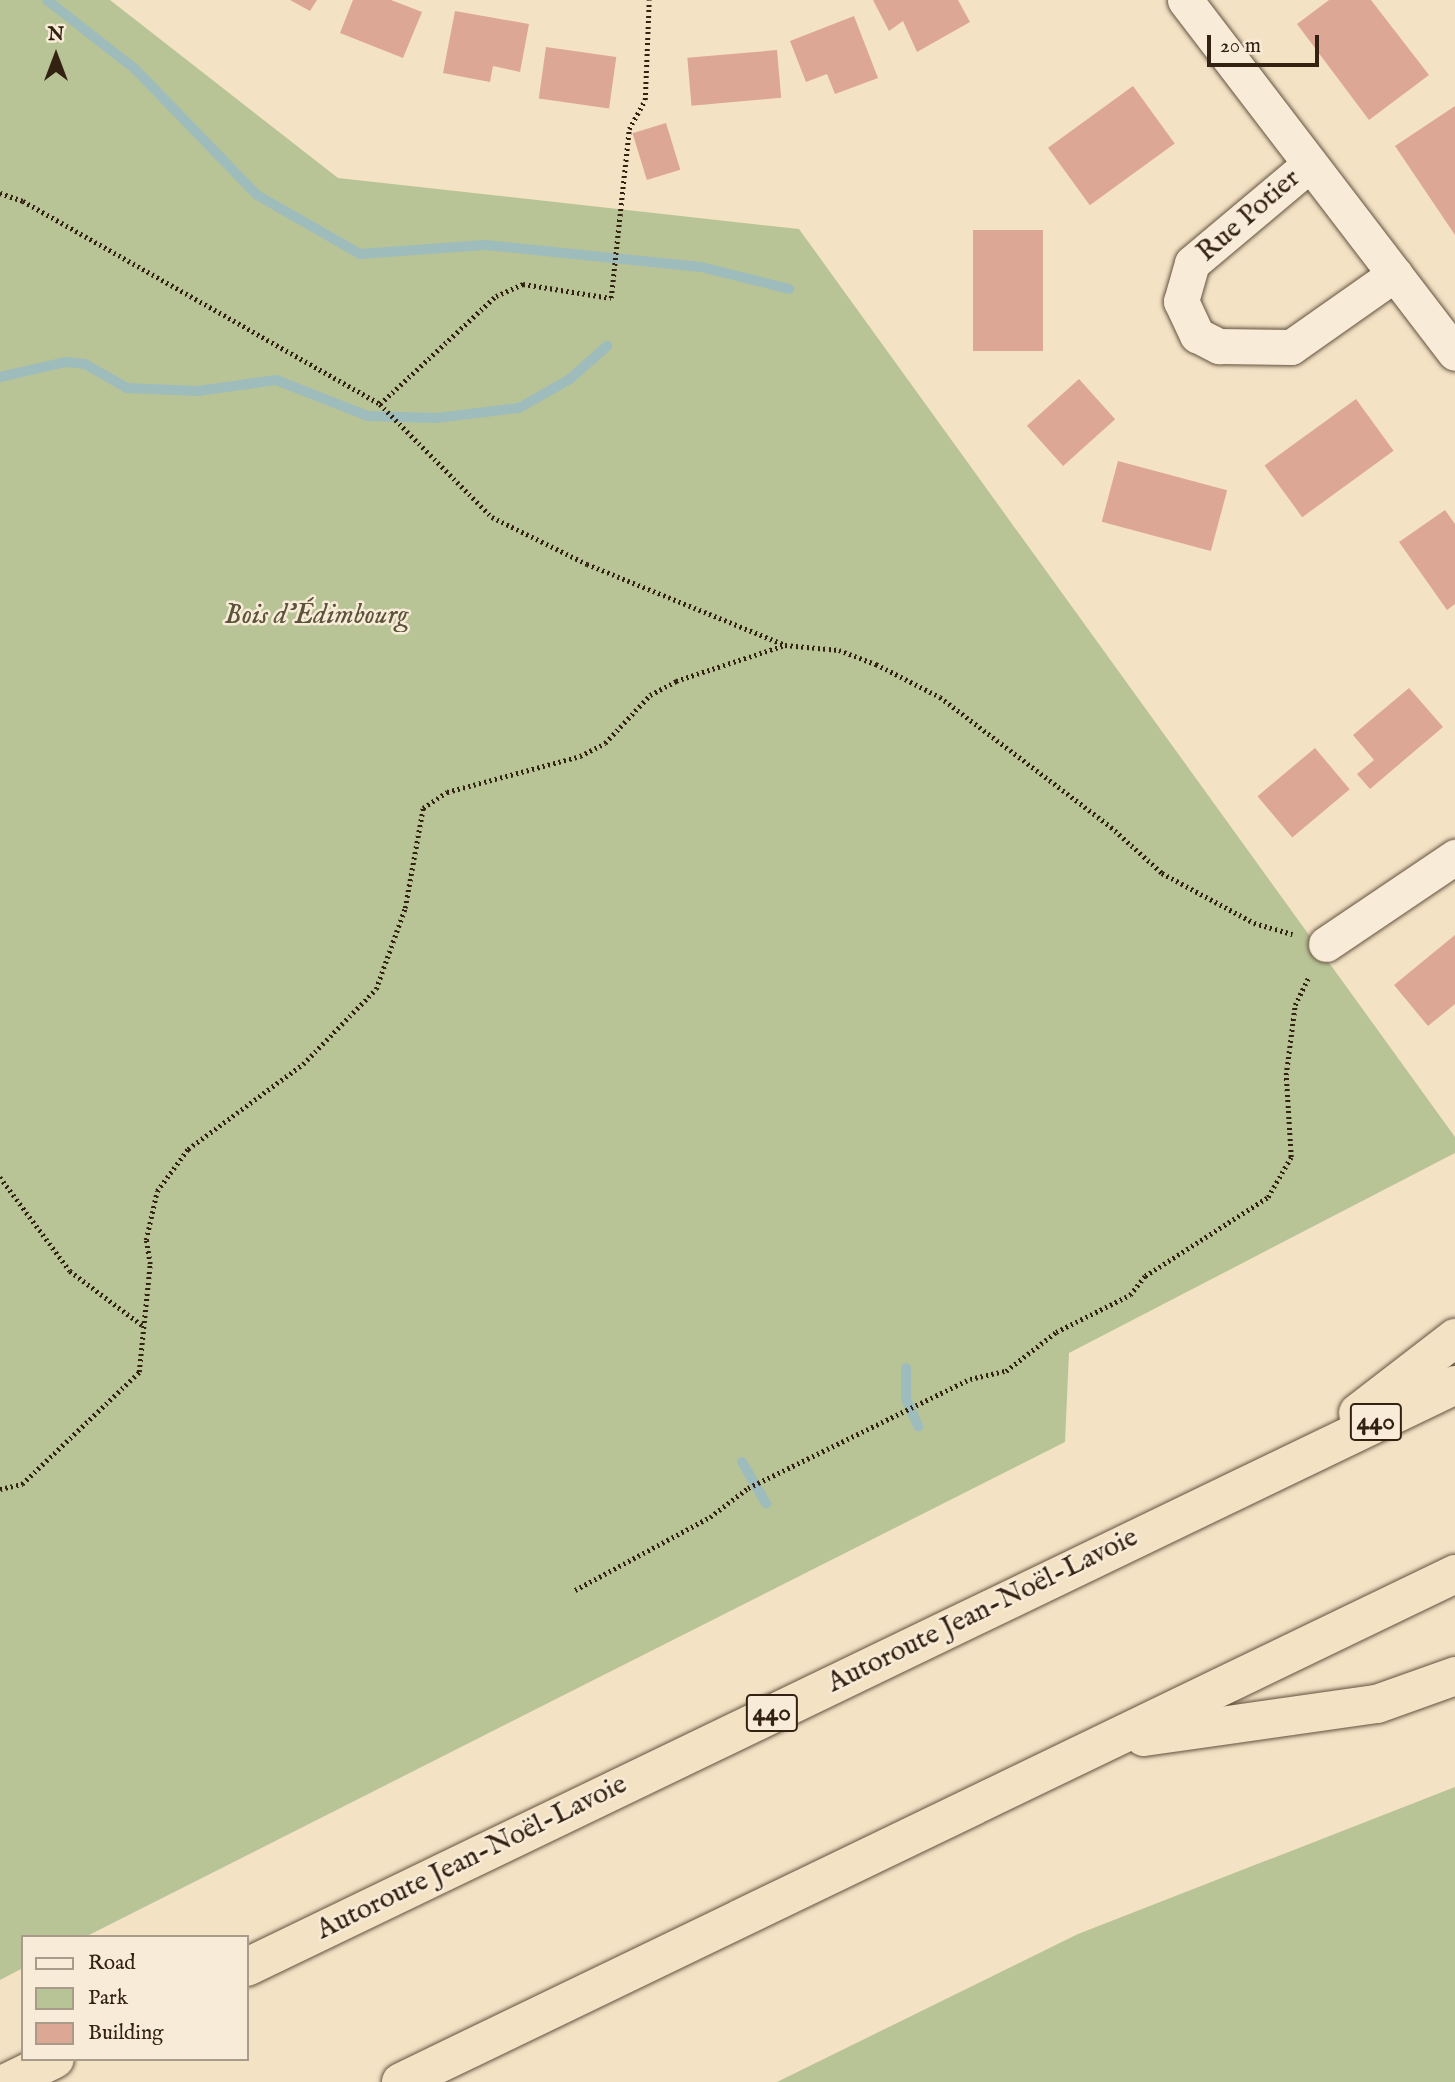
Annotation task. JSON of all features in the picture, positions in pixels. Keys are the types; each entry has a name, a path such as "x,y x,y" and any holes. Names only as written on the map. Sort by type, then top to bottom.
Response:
{"highway":[{"path":"1298,1460 1455,1338"},
{"name":"Autoroute Jean-Noël-Lavoie","path":"248,1967 1455,1385"},
{"path":"401,2082 1455,1574"},
{"path":"1107,1742 1377,1704 1455,1676"},
{"path":"8,2082 51,2061"}],"street":[{"name":"Rue Potier","path":"1185,0 1455,353"},
{"name":"Rue Potier","path":"1310,164 1192,262 1181,301 1197,335 1219,346 1291,347 1395,274"},
{"path":"1326,944 1455,857"}],"path":[{"path":"380,404 496,296 523,284 611,298 629,129 645,100 649,0"},
{"path":"0,193 35,207 380,404 492,517 587,564 785,645 839,650 910,680 1111,827 1162,873 1254,923 1326,944 1295,1005 1286,1075 1291,1157 1268,1197 1145,1276 1130,1295 1056,1332 1006,1371 970,1379 748,1488 710,1517 575,1590"},
{"path":"0,1489 22,1484 52,1450 129,1385 143,1356 142,1325 150,1264 148,1219 157,1191 188,1149 303,1064 376,989 405,908 423,808 447,792 580,756 605,743 655,691 716,665 785,645"},
{"path":"0,1177 70,1271 142,1325"}],"green space":[{"name":"Bois d'Édimbourg","path":"0,0 110,0 338,178 799,229 1455,1137 1455,1153 1069,1353 1065,1442 89,1935 21,1935 21,1969 0,1980"},
{"path":"1455,1787 1455,2082 777,2082 1078,1934"}],"building":[{"path":"290,0 317,0 310,11"},
{"path":"353,0 391,0 422,12 403,58 340,33"},
{"path":"873,0 958,0 970,22 917,52 903,21 889,31"},
{"path":"1329,0 1371,0 1429,75 1369,120 1297,24"},
{"path":"455,11 529,24 520,72 493,66 490,82 443,73"},
{"path":"854,16 878,78 835,94 827,74 806,82 790,41"},
{"path":"546,47 616,57 609,108 539,98"},
{"path":"777,50 781,98 692,106 687,58"},
{"path":"1133,86 1175,143 1090,205 1048,148"},
{"path":"1455,106 1455,235 1395,146"},
{"path":"666,123 680,170 647,180 633,133"},
{"path":"973,230 1043,230 1043,351 973,351"},
{"path":"1079,379 1115,419 1063,466 1027,426"},
{"path":"1356,399 1394,451 1302,517 1265,465"},
{"path":"1118,461 1227,490 1211,551 1102,522"},
{"path":"1445,510 1455,524 1455,604 1447,610 1399,542"},
{"path":"1409,688 1443,727 1370,789 1357,774 1374,760 1353,735"},
{"path":"1315,748 1350,789 1292,838 1258,796"},
{"path":"1455,935 1455,1004 1428,1026 1394,985"}],"waterway":[{"path":"47,0 135,69 257,195 360,254 485,245 701,267 789,289"},
{"path":"0,377 66,362 85,364 127,388 198,391 276,380 368,416 436,418 519,408 570,379 607,346"},
{"path":"906,1368 906,1399 918,1426"},
{"path":"742,1462 766,1503"}]}
